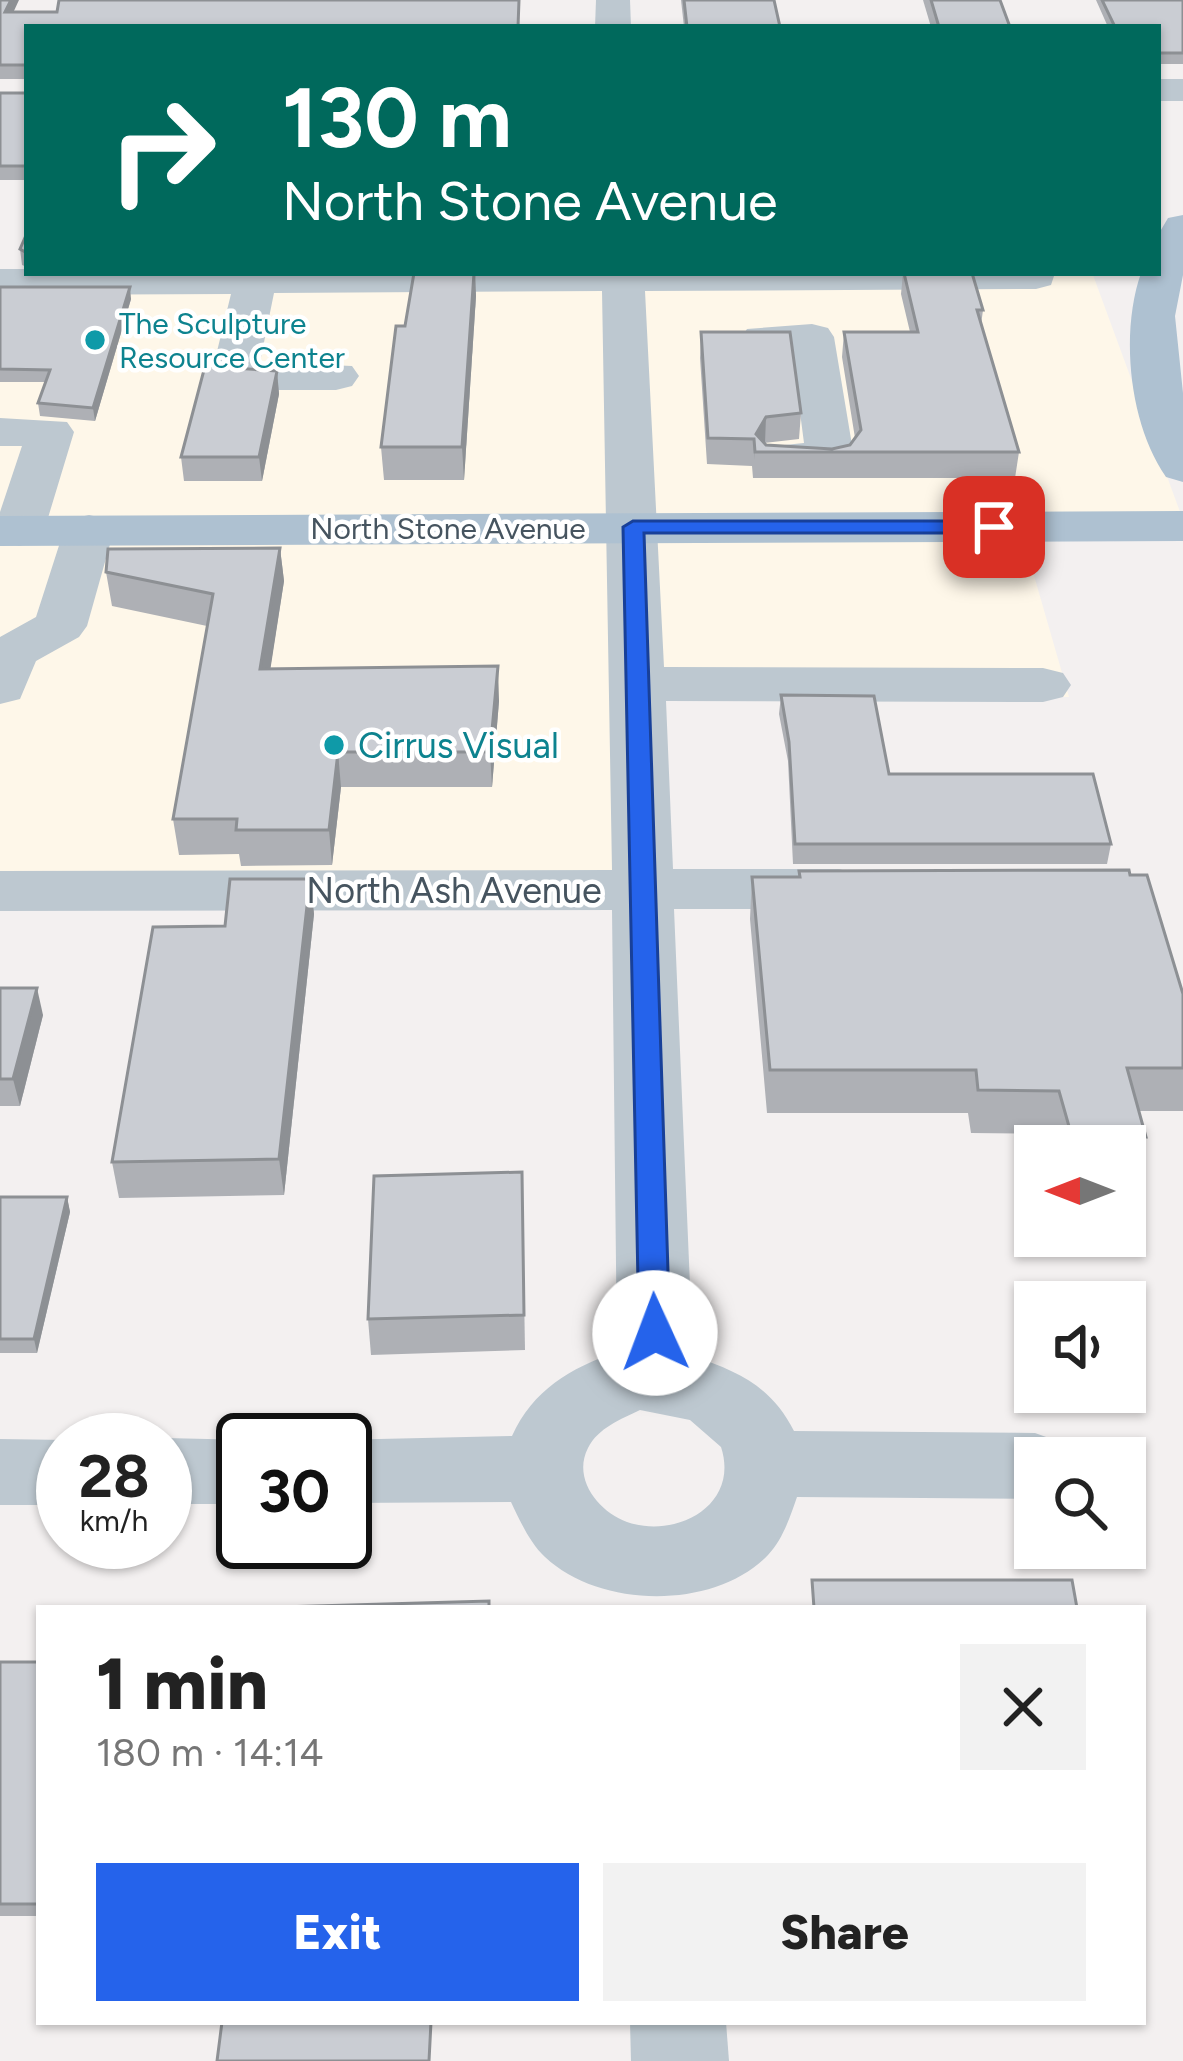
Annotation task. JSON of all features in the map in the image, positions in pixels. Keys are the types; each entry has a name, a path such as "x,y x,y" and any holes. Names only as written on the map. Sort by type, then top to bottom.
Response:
{"main road":[{"path":"1183,227 1165,256 1150,332 1151,366 1183,467"},
{"name":"North Stone Avenue","path":"9,531 1183,526"}],"street":[{"path":"0,282 255,281 374,296 611,276"},
{"path":"623,276 640,684 639,890 656,1378"},
{"path":"255,281 234,376 336,376"},
{"path":"764,338 812,337 830,457 782,457"},
{"path":"0,432 50,432 9,531"},
{"path":"0,687 12,652 60,626 89,530"},
{"path":"640,684 1043,685"},
{"name":"North Ash Avenue","path":"0,891 896,888"},
{"path":"633,1378 704,1387 733,1406 755,1432 765,1464 762,1495 746,1524 663,1585 639,1563 601,1552 570,1531 550,1502 542,1469 550,1435 568,1408 598,1388 633,1378"},
{"path":"765,1464 1014,1466"},
{"path":"372,1470 542,1469"},
{"path":"0,1472 36,1472"},
{"path":"678,2025 680,2061"}],"shaded area":[{"path":"1093,276 1183,520 1020,527 1069,697 641,699 639,890 0,891 0,282"}],"building":[{"path":"0,0 11,0 5,12 57,12 59,0 519,0 518,24 24,24 24,65 0,65"},
{"path":"684,0 774,0 779,24 687,24"},
{"path":"931,0 1000,0 1009,24 938,24"},
{"path":"1102,0 1183,0 1183,53 1161,53 1161,24 1114,24"},
{"path":"0,93 24,93 24,166 0,166"},
{"path":"413,276 474,276 462,447 381,447 396,326 405,326"},
{"path":"905,276 973,276 983,310 977,310 1019,452 755,452 754,439 708,438 701,332 790,332 801,413 766,417 756,434 766,445 832,449 850,445 861,430 844,332 918,332"},
{"path":"0,287 130,287 93,408 38,403 50,370 0,369"},
{"path":"205,366 277,371 259,457 181,457"},
{"name":"Cirrus Visual","path":"280,548 260,669 498,666 490,752 338,752 329,830 236,830 237,819 173,819 213,594 106,572 108,549"},
{"path":"781,695 874,696 889,774 1093,774 1111,844 795,844"},
{"path":"1129,870 1130,875 1147,875 1183,994 1183,1068 1127,1068 1143,1125 1069,1125 1059,1091 978,1090 976,1070 770,1070 752,877 800,877 799,871"},
{"path":"230,879 310,879 279,1159 112,1162 153,927 225,926"},
{"path":"0,988 37,988 13,1079 0,1079"},
{"path":"522,1172 524,1315 368,1319 374,1176"},
{"path":"0,1197 67,1197 34,1339 0,1339"},
{"path":"812,1580 1072,1580 1076,1605 814,1605"},
{"path":"489,1601 489,1605 350,1605"},
{"path":"0,1662 36,1662 36,1904 0,1904"},
{"path":"222,2025 431,2025 429,2061 217,2061"}],"place":[{"name":"The Sculpture Resource Center","path":"95,340"},
{"name":"Cirrus Visual","path":"334,745"}],"route":[{"path":"655,1333 639,890 640,699 633,527 994,527"}]}
